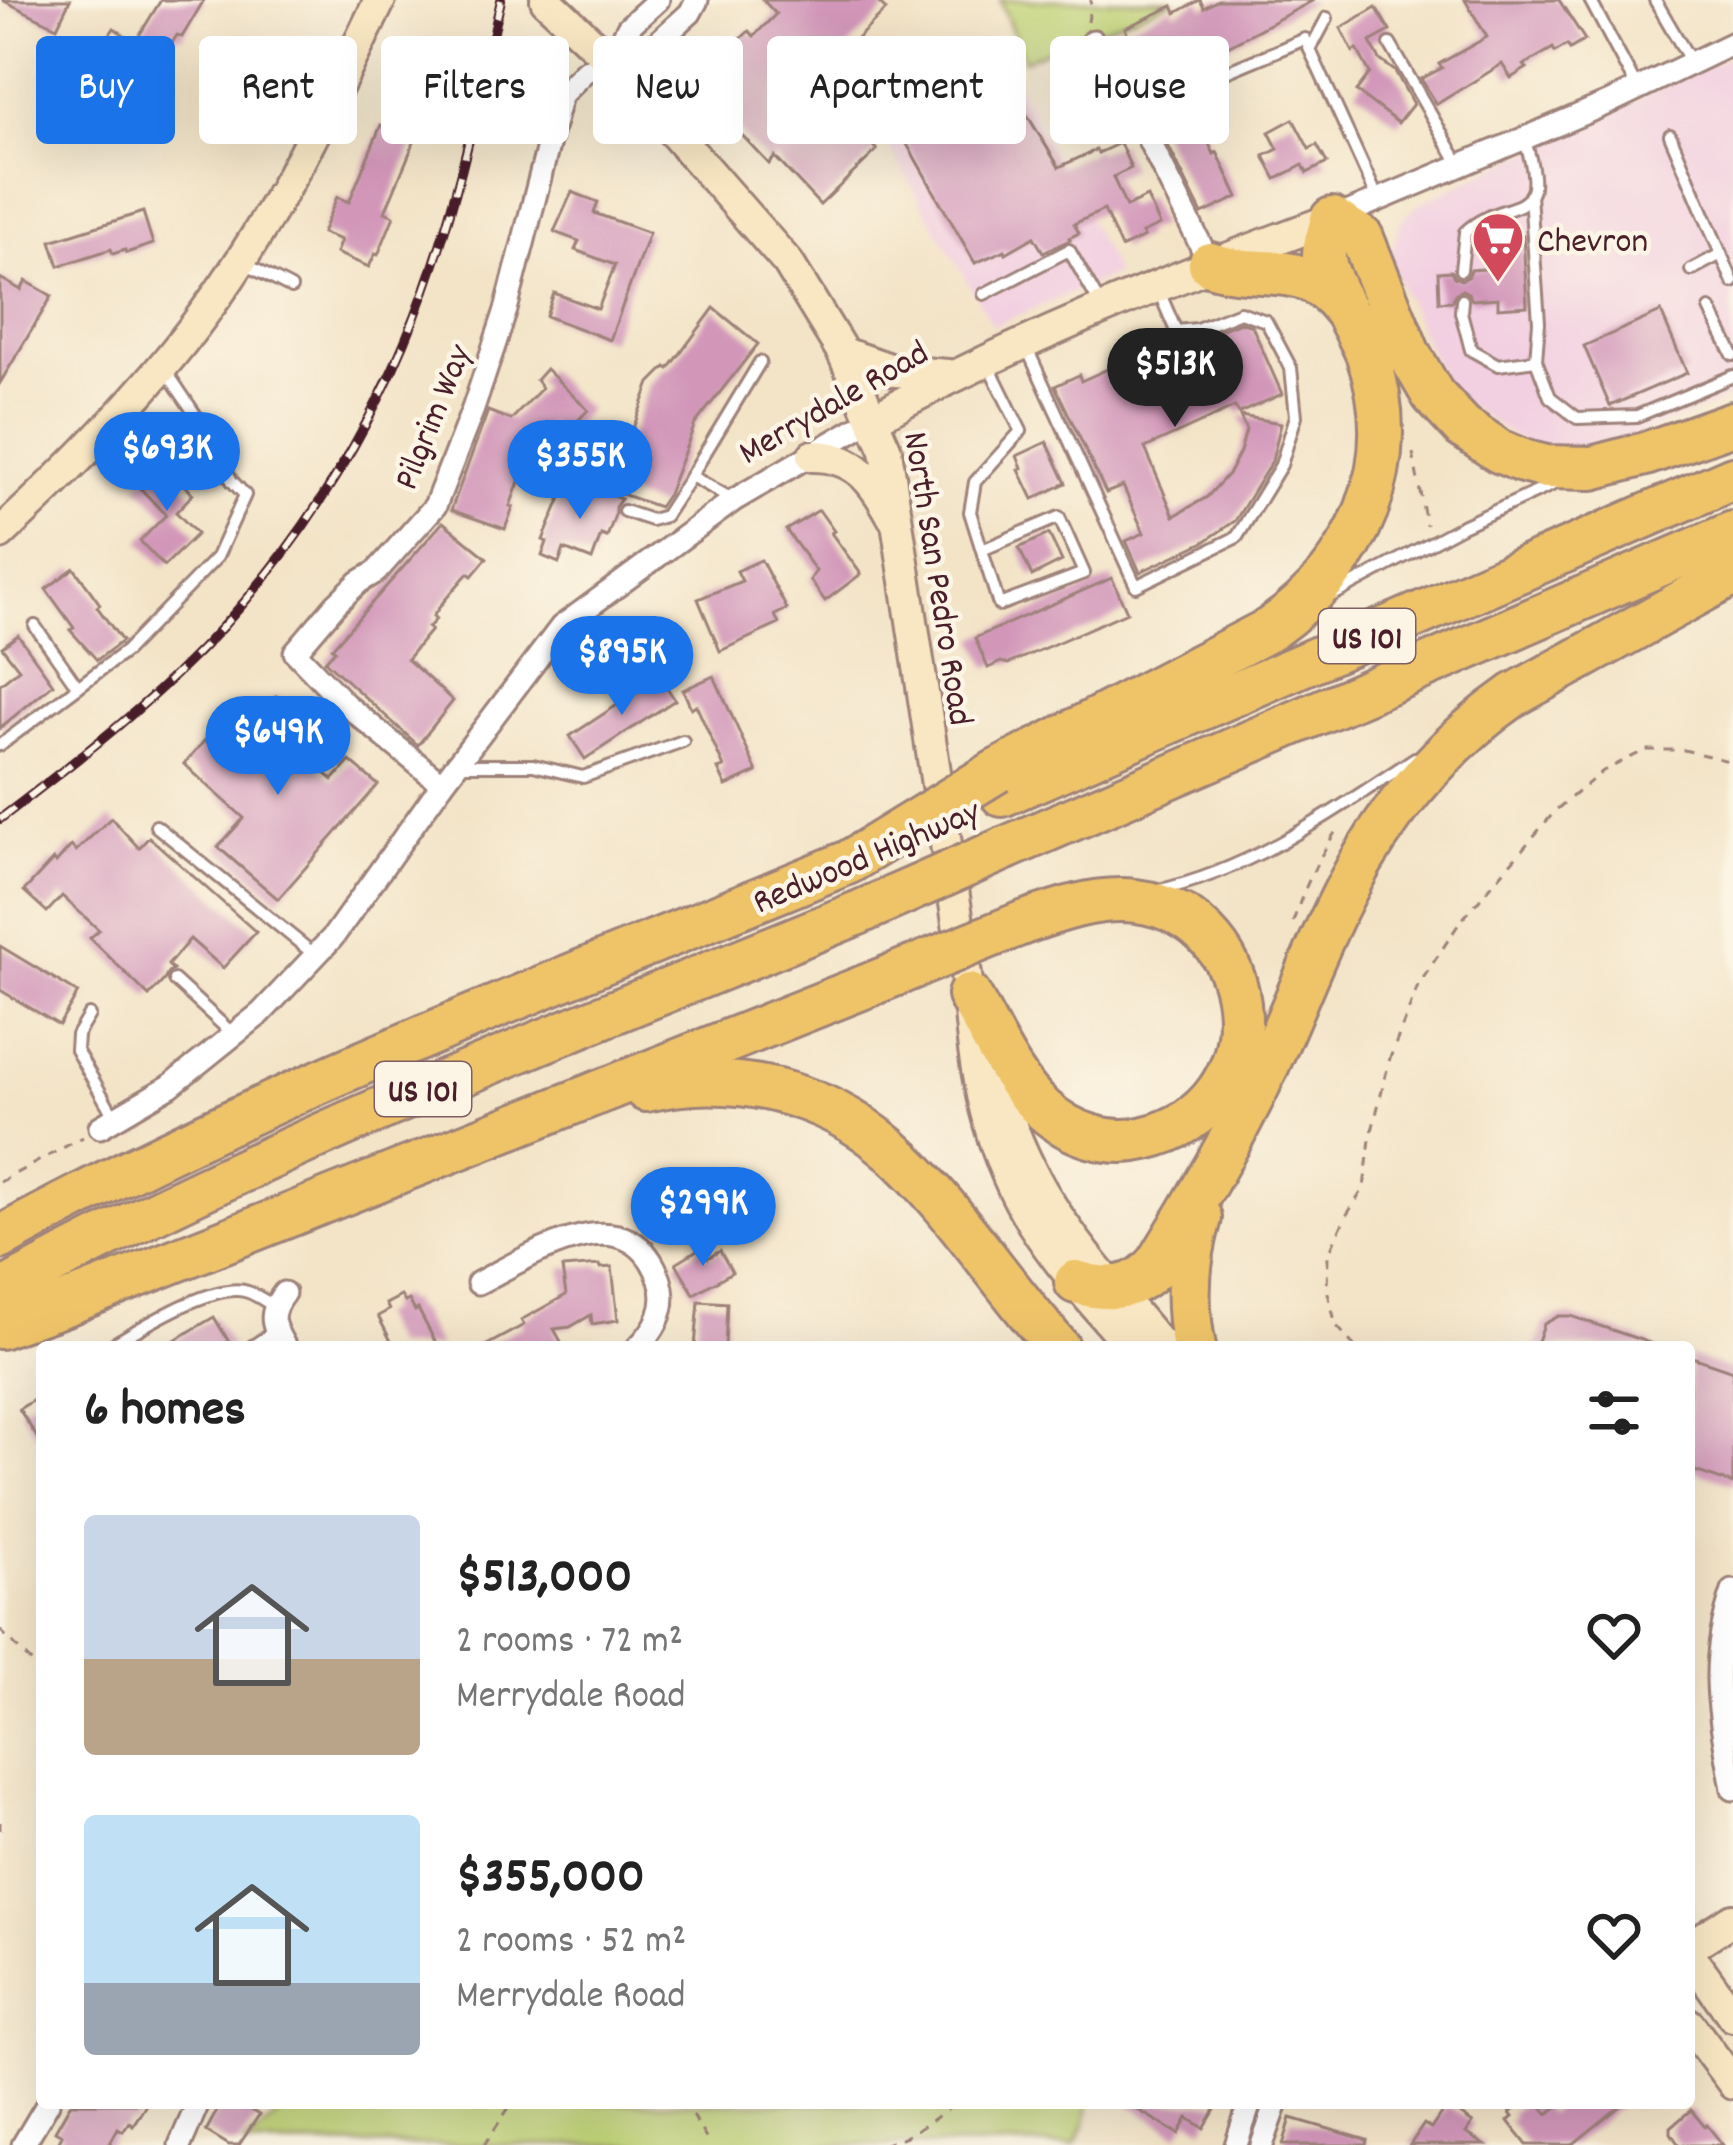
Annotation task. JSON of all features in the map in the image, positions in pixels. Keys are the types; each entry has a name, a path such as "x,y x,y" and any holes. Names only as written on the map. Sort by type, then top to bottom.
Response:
{"highway":[{"path":"999,784 1087,722 1250,641 1290,615 1349,548 1369,505 1380,418 1360,334 1323,257 1332,219 1362,238 1420,375 1440,404 1472,435 1510,457 1558,469 1592,468 1733,423"},
{"path":"1210,265 1304,277 1335,297 1360,334"},
{"name":"Redwood Highway","path":"0,1238 335,1075 849,862 999,784 1733,478"},
{"name":"Redwood Highway","path":"0,1292 184,1197 349,1121 858,913 1733,533"},
{"path":"1193,1341 1188,1282 1195,1235 1339,905 1374,841 1432,768 1514,695 1733,574"},
{"path":"0,1327 1020,924 1088,904 1126,900 1169,910 1197,927 1229,968 1241,1008 1238,1048 1220,1089 1196,1114 1167,1131 1136,1140 1104,1140 1046,1113 1027,1092 969,995"},
{"path":"439,1156 676,1084 734,1082 795,1096 853,1122 902,1160 1053,1341"},
{"path":"1095,1285 1141,1280 1160,1262 1257,1088"}],"main road":[{"path":"0,534 111,425 206,312 240,262 380,0"},
{"name":"North San Pedro Road","path":"546,0 593,44"},
{"name":"North San Pedro Road","path":"684,144 788,263 843,353 886,450 969,995 1003,1103 1031,1171 1128,1341"},
{"name":"Merrydale Road","path":"874,418 1024,342 1332,219"},
{"path":"843,353 895,371 954,375"},
{"path":"813,456 841,459 859,470 882,497 899,528"},
{"name":"North San Pedro Road","path":"1095,1285 1156,1341"},
{"path":"1695,1946 1731,1916"},
{"path":"1710,1980 1733,2016"},
{"path":"1695,2032 1733,2083"}],"street":[{"path":"624,36 658,0"},
{"path":"665,36 691,14 697,0"},
{"name":"Merrydale Road","path":"1332,219 1733,43"},
{"name":"Pilgrim Way","path":"442,784 345,704 295,652 336,604 376,572 435,506 506,310 562,95 593,68"},
{"path":"1151,144 1210,265"},
{"name":"Merrydale Road","path":"107,1122 170,1085 262,1013 333,937 561,627 734,500 874,418"},
{"path":"478,1283 578,1237 624,1237 649,1258 663,1294 658,1320 642,1341"},
{"path":"279,1299 272,1318 280,1339"},
{"path":"1733,1592 1716,1671 1733,1789"},
{"path":"23,2145 44,2109"},
{"path":"180,2145 195,2109"},
{"path":"1235,2145 1248,2109"},
{"path":"1262,2145 1274,2109"}],"lane":[{"path":"1590,0 1637,88"},
{"path":"1655,0 1690,62"},
{"path":"1310,50 1327,18"},
{"path":"1229,71 1305,39 1379,201"},
{"path":"1390,44 1460,165"},
{"path":"1670,135 1733,282"},
{"path":"1524,138 1535,179 1530,195 1539,322 1536,360 1550,397 1576,418 1637,416 1733,376"},
{"path":"1461,270 1465,232 1478,220 1517,208 1530,195"},
{"path":"984,294 1069,250 1103,308"},
{"path":"1691,270 1721,254"},
{"path":"240,262 291,288"},
{"path":"1024,342 1136,586 1237,537 1281,465 1296,416 1292,368 1266,321 1240,312 1197,329 1176,331 1156,286"},
{"path":"1462,300 1472,350 1498,365 1536,360"},
{"path":"1710,309 1733,355"},
{"path":"982,550 1060,517 1084,573 999,605 970,512 975,482 1021,431 986,359"},
{"path":"624,511 651,520 665,517 760,362"},
{"path":"0,745 126,651 217,557 245,496 163,365"},
{"path":"1250,641 1509,502 1624,461"},
{"path":"691,476 734,500"},
{"path":"35,626 78,687"},
{"path":"1088,904 1178,886 1239,865 1514,695"},
{"path":"458,765 533,765 583,777 683,741"},
{"path":"156,826 315,956"},
{"path":"174,980 234,1035"},
{"path":"89,1015 77,1035 76,1050 107,1122"},
{"path":"118,1341 216,1293 245,1290 279,1299"}],"path":[{"path":"1350,1341 1336,1324 1327,1289 1328,1255 1364,1188 1370,1139 1390,1058 1418,986 1460,922 1557,809 1603,771 1646,750 1684,750 1733,763"},
{"path":"0,1181 107,1122"},
{"path":"0,1630 36,1665"},
{"path":"484,2145 508,2109"},
{"path":"883,2145 911,2134 948,2109"},
{"path":"687,2110 710,2145"}],"shaded area":[{"path":"1733,54 1733,397 1623,442 1546,458 1449,393 1389,260 1401,220 1419,204"},
{"path":"1026,99 1116,274 993,326 887,144 1026,144"}],"green space":[{"path":"1000,0 1174,0 1084,36 1050,36 1050,50 1026,59 1026,36 1014,36"},
{"path":"285,2109 1088,2109 1075,2145 245,2145"}],"building":[{"path":"2,0 70,0 57,27"},
{"path":"161,0 204,0 182,37 139,36"},
{"path":"763,0 876,0 886,10 860,36 767,36 767,144 871,144 877,150 820,205 775,157 769,164 743,136 743,37 749,31 754,36 776,14"},
{"path":"1200,0 1204,8 1218,0 1314,0 1229,45 1229,36 1120,36 1127,33 1125,28 1173,6 1176,13"},
{"path":"1465,0 1559,0 1585,40 1570,49 1567,45 1555,52 1553,48 1511,78 1502,64 1437,104 1421,79 1487,37"},
{"path":"1376,7 1390,31 1370,42 1380,60 1395,71 1413,104 1398,123 1356,91 1370,73 1341,28"},
{"path":"1026,113 1059,167 1120,144 1131,168 1113,177 1126,207 1147,197 1160,225 1121,248 1104,210 1074,224 1079,233 1043,252 1034,237 975,263 907,144 1026,144"},
{"path":"1293,119 1309,149 1317,145 1327,163 1307,173 1303,165 1276,179 1264,156 1278,149 1269,132"},
{"path":"381,125 381,144 413,144 385,212 394,216 369,267 336,253 341,240 322,233 337,197 349,202"},
{"path":"1167,144 1209,144 1217,152 1238,197 1202,214"},
{"path":"572,192 598,202 594,213 649,233 610,340 546,316 554,293 598,309 615,265 575,250 579,241 554,232"},
{"path":"143,212 153,244 126,253 113,254 111,249 59,266 51,241"},
{"name":"Chevron","path":"1523,236 1527,306 1498,308 1498,298 1472,300 1462,290 1452,301 1439,302 1438,272 1451,271 1461,280 1471,270 1497,268 1495,237"},
{"path":"0,278 21,290 26,281 52,296 0,383"},
{"path":"714,308 758,344 695,424 659,507 610,490 650,383 669,369"},
{"path":"1661,312 1687,373 1610,406 1584,346"},
{"path":"1240,322 1252,326 1282,394 1239,413 1235,407 1145,448 1174,516 1207,497 1229,473 1246,430 1240,416 1281,423 1272,461 1235,521 1204,542 1140,572 1126,541 1144,533 1123,486 1106,493 1055,386 1079,375 1081,381 1159,346 1200,338"},
{"path":"546,369 588,410 562,437 548,423 540,444 530,452 505,529 451,510 488,411 511,420 542,388 536,380"},
{"path":"1047,442 1066,483 1033,499 1017,456"},
{"path":"162,462 193,494 176,512 197,534 164,566 140,541 166,515 137,485"},
{"path":"569,479 621,499 607,537 601,535 592,560 564,549 559,563 542,556 547,542 543,540"},
{"path":"819,510 861,574 825,601 810,580 816,571 786,530"},
{"path":"443,522 487,558 444,601 433,616 431,630 407,659 453,701 418,745 325,661"},
{"path":"1049,534 1062,561 1032,576 1019,548"},
{"path":"761,560 787,609 775,615 779,624 720,651 698,599 742,581 737,571"},
{"path":"74,568 122,641 97,660 70,630 74,628 46,589"},
{"path":"1112,578 1127,612 1008,664 988,668 975,638"},
{"path":"18,635 53,684 0,728 0,684 19,669 2,647"},
{"path":"714,676 757,772 726,786 718,769 724,767 696,705 691,708 683,690"},
{"path":"660,677 675,700 585,759 570,736"},
{"path":"276,696 304,721 287,740 333,780 350,761 378,785 278,899 218,847 244,818 184,764 205,740 224,756"},
{"path":"111,818 139,848 149,837 256,932 223,968 190,939 168,965 173,970 149,996 90,938 99,930 62,896 47,912 24,891 53,860 56,863 71,846 76,851"},
{"path":"0,946 78,993 59,1025 0,990"},
{"path":"702,1247 708,1258 720,1251 732,1272 694,1294 676,1263"},
{"path":"612,1267 618,1320 592,1324 591,1315 570,1327 554,1329 561,1341 494,1341 566,1295 562,1268"},
{"path":"401,1296 409,1300 435,1341 391,1341 378,1316 389,1310 386,1304"},
{"path":"699,1301 727,1303 725,1341 696,1341"},
{"path":"1571,1316 1644,1341 1538,1341 1544,1324"},
{"path":"214,1317 228,1341 173,1341"},
{"path":"1695,1358 1733,1371 1733,1484 1695,1471"},
{"path":"36,1399 36,1436 19,1409"},
{"path":"68,2109 143,2109 133,2125 129,2122 123,2131 118,2128 109,2145 57,2145 62,2135 55,2131"},
{"path":"218,2109 248,2109 259,2115 239,2145 229,2145 206,2131"},
{"path":"1136,2109 1215,2109 1204,2128 1188,2118 1179,2134"},
{"path":"1444,2109 1453,2109 1473,2123 1466,2133 1485,2145 1410,2145 1424,2124 1431,2129"},
{"path":"1515,2109 1544,2109 1548,2114 1554,2109 1617,2109 1572,2145 1527,2145 1508,2121 1513,2117 1510,2113"},
{"path":"1691,2110 1723,2145 1679,2145 1671,2127"},
{"path":"1291,2118 1367,2140 1366,2145 1283,2145"}],"railway":[{"path":"0,819 175,675 254,590 323,497 380,396 425,290 458,183 501,0"}],"place":[{"name":"Chevron","path":"1498,284"}]}
